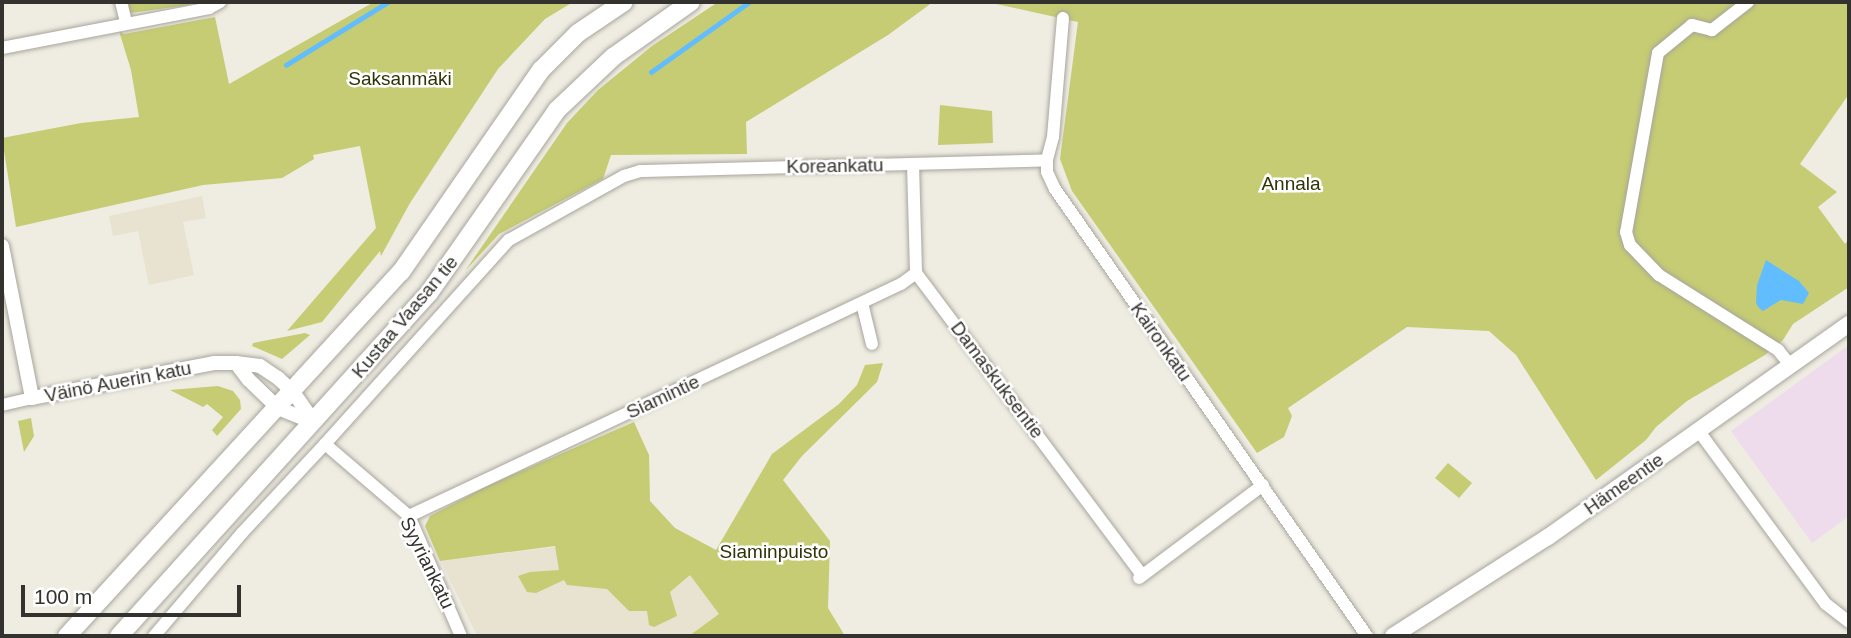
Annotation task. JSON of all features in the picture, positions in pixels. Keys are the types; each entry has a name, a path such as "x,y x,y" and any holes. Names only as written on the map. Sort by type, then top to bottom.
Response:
{"main road":[{"name":"Kustaa Vaasan tie","path":"67,636 293,392 421,246 514,104 541,70 578,33 624,2"},
{"name":"Kustaa Vaasan tie","path":"119,636 443,276 557,110 613,57 691,2"},
{"name":"Hämeentie","path":"1396,635 1539,543 1849,324"}],"street":[{"path":"121,2 125,22"},
{"path":"1748,2 1712,30 1692,25 1678,33 1658,53 1626,232 1630,245 1659,275 1778,350 1790,365"},
{"path":"2,48 211,4"},
{"name":"Kaironkatu","path":"1063,18 1053,137 1047,160 1047,172 1055,189 1367,636"},
{"name":"Koreankatu","path":"624,176 640,171 1047,160"},
{"path":"913,164 916,274"},
{"name":"Kustaa Vaasan tie","path":"154,636 509,240 624,176"},
{"path":"2,246 32,398"},
{"name":"Damaskuksentie","path":"916,274 1141,577 1263,485"},
{"name":"Siamintie","path":"409,516 862,303 916,274"},
{"path":"862,303 872,344"},
{"name":"Väinö Auerin katu","path":"2,405 214,363 236,363 260,366 293,392 314,422"},
{"path":"236,363 278,408 314,422"},
{"path":"1698,430 1826,604 1849,622"},
{"name":"Syyriankatu","path":"323,445 409,516 460,636"}],"shaded area":[{"path":"202,196 206,218 183,222 194,275 149,285 138,231 113,236 109,216"},
{"path":"1849,345 1849,516 1812,543 1731,431"},
{"path":"658,534 728,609 689,636 477,636 441,561"}],"green space":[{"path":"128,2 190,2 189,5 130,13"},
{"name":"Saksanmäki","path":"374,2 573,2 545,19 498,69 410,203 381,256 380,251 322,322 287,331 376,228 360,146 313,155 314,159 282,178 203,185 16,227 2,138 81,123 139,117 131,70 119,31 124,34 215,17 229,84"},
{"path":"718,2 933,2 888,35 746,122 747,154 611,155 603,179 499,234 465,271 567,123 598,90 652,46"},
{"name":"Annala","path":"987,2 1849,2 1849,94 1800,164 1837,192 1818,207 1845,244 1849,239 1849,287 1793,324 1783,340 1765,355 1687,401 1656,427 1646,440 1596,480 1516,355 1489,331 1407,327 1288,408 1292,416 1284,437 1257,453 1072,191 1060,159 1078,22"},
{"path":"940,105 992,111 993,143 938,145"},
{"path":"305,333 310,335 282,359 252,346 253,343"},
{"name":"Siaminpuisto","path":"883,363 877,382 802,456 783,480 830,541 828,608 845,636 689,636 719,614 690,575 670,592 677,616 654,627 649,625 647,611 629,611 607,589 567,585 564,580 536,593 527,592 518,576 530,572 559,570 555,546 440,561 425,526 430,516 489,485 634,422 649,455 650,501 675,528 716,550 772,454 839,404 857,385 865,365"},
{"path":"218,386 233,391 240,400 241,409 217,436 212,430 223,417 207,404 203,407 170,390"},
{"path":"31,418 34,436 24,452 18,421"},
{"path":"1448,463 1472,483 1459,498 1435,478"}],"water":[{"path":"1766,260 1799,281 1809,293 1803,304 1781,300 1763,311 1759,308 1756,303 1757,285"}],"waterway":[{"path":"286,65 388,2"},
{"path":"651,72 749,2"}]}
